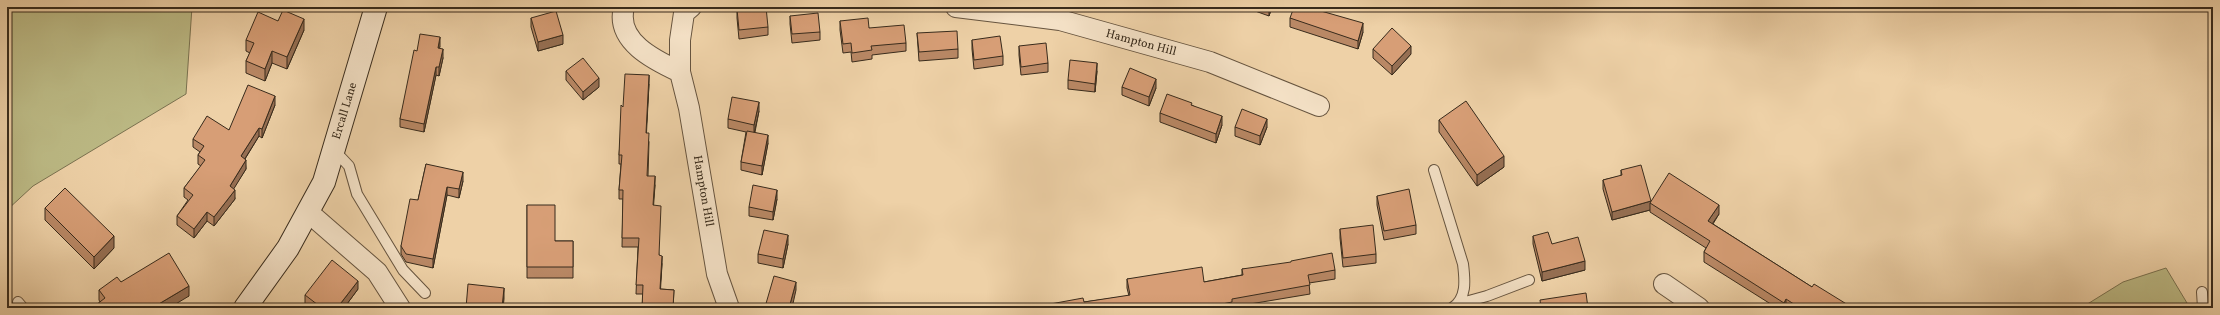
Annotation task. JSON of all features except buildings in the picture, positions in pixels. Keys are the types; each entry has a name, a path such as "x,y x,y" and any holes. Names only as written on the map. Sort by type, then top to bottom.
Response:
{"street":[{"name":"Ercall Lane","path":"245,308 288,248 324,182 376,7"},
{"path":"624,7 623,27 628,38 657,61 680,72"},
{"name":"Hampton Hill","path":"691,7 684,13 681,34 680,72 689,108 717,274 729,308"},
{"name":"Hampton Hill","path":"956,7 1060,20 1210,62 1319,106"},
{"path":"308,212 377,272 400,308"},
{"path":"1664,284 1699,308"}],"lane":[{"path":"334,149 349,166 357,194 403,270 425,293"},
{"path":"1434,170 1463,264 1465,280 1463,292 1455,306"},
{"path":"1455,306 1529,280"},
{"path":"2202,292 2203,308"}],"shaded area":[{"path":"7,7 192,7 186,94 33,186 7,210"},
{"path":"2166,268 2190,308 2081,308 2123,282"}]}
